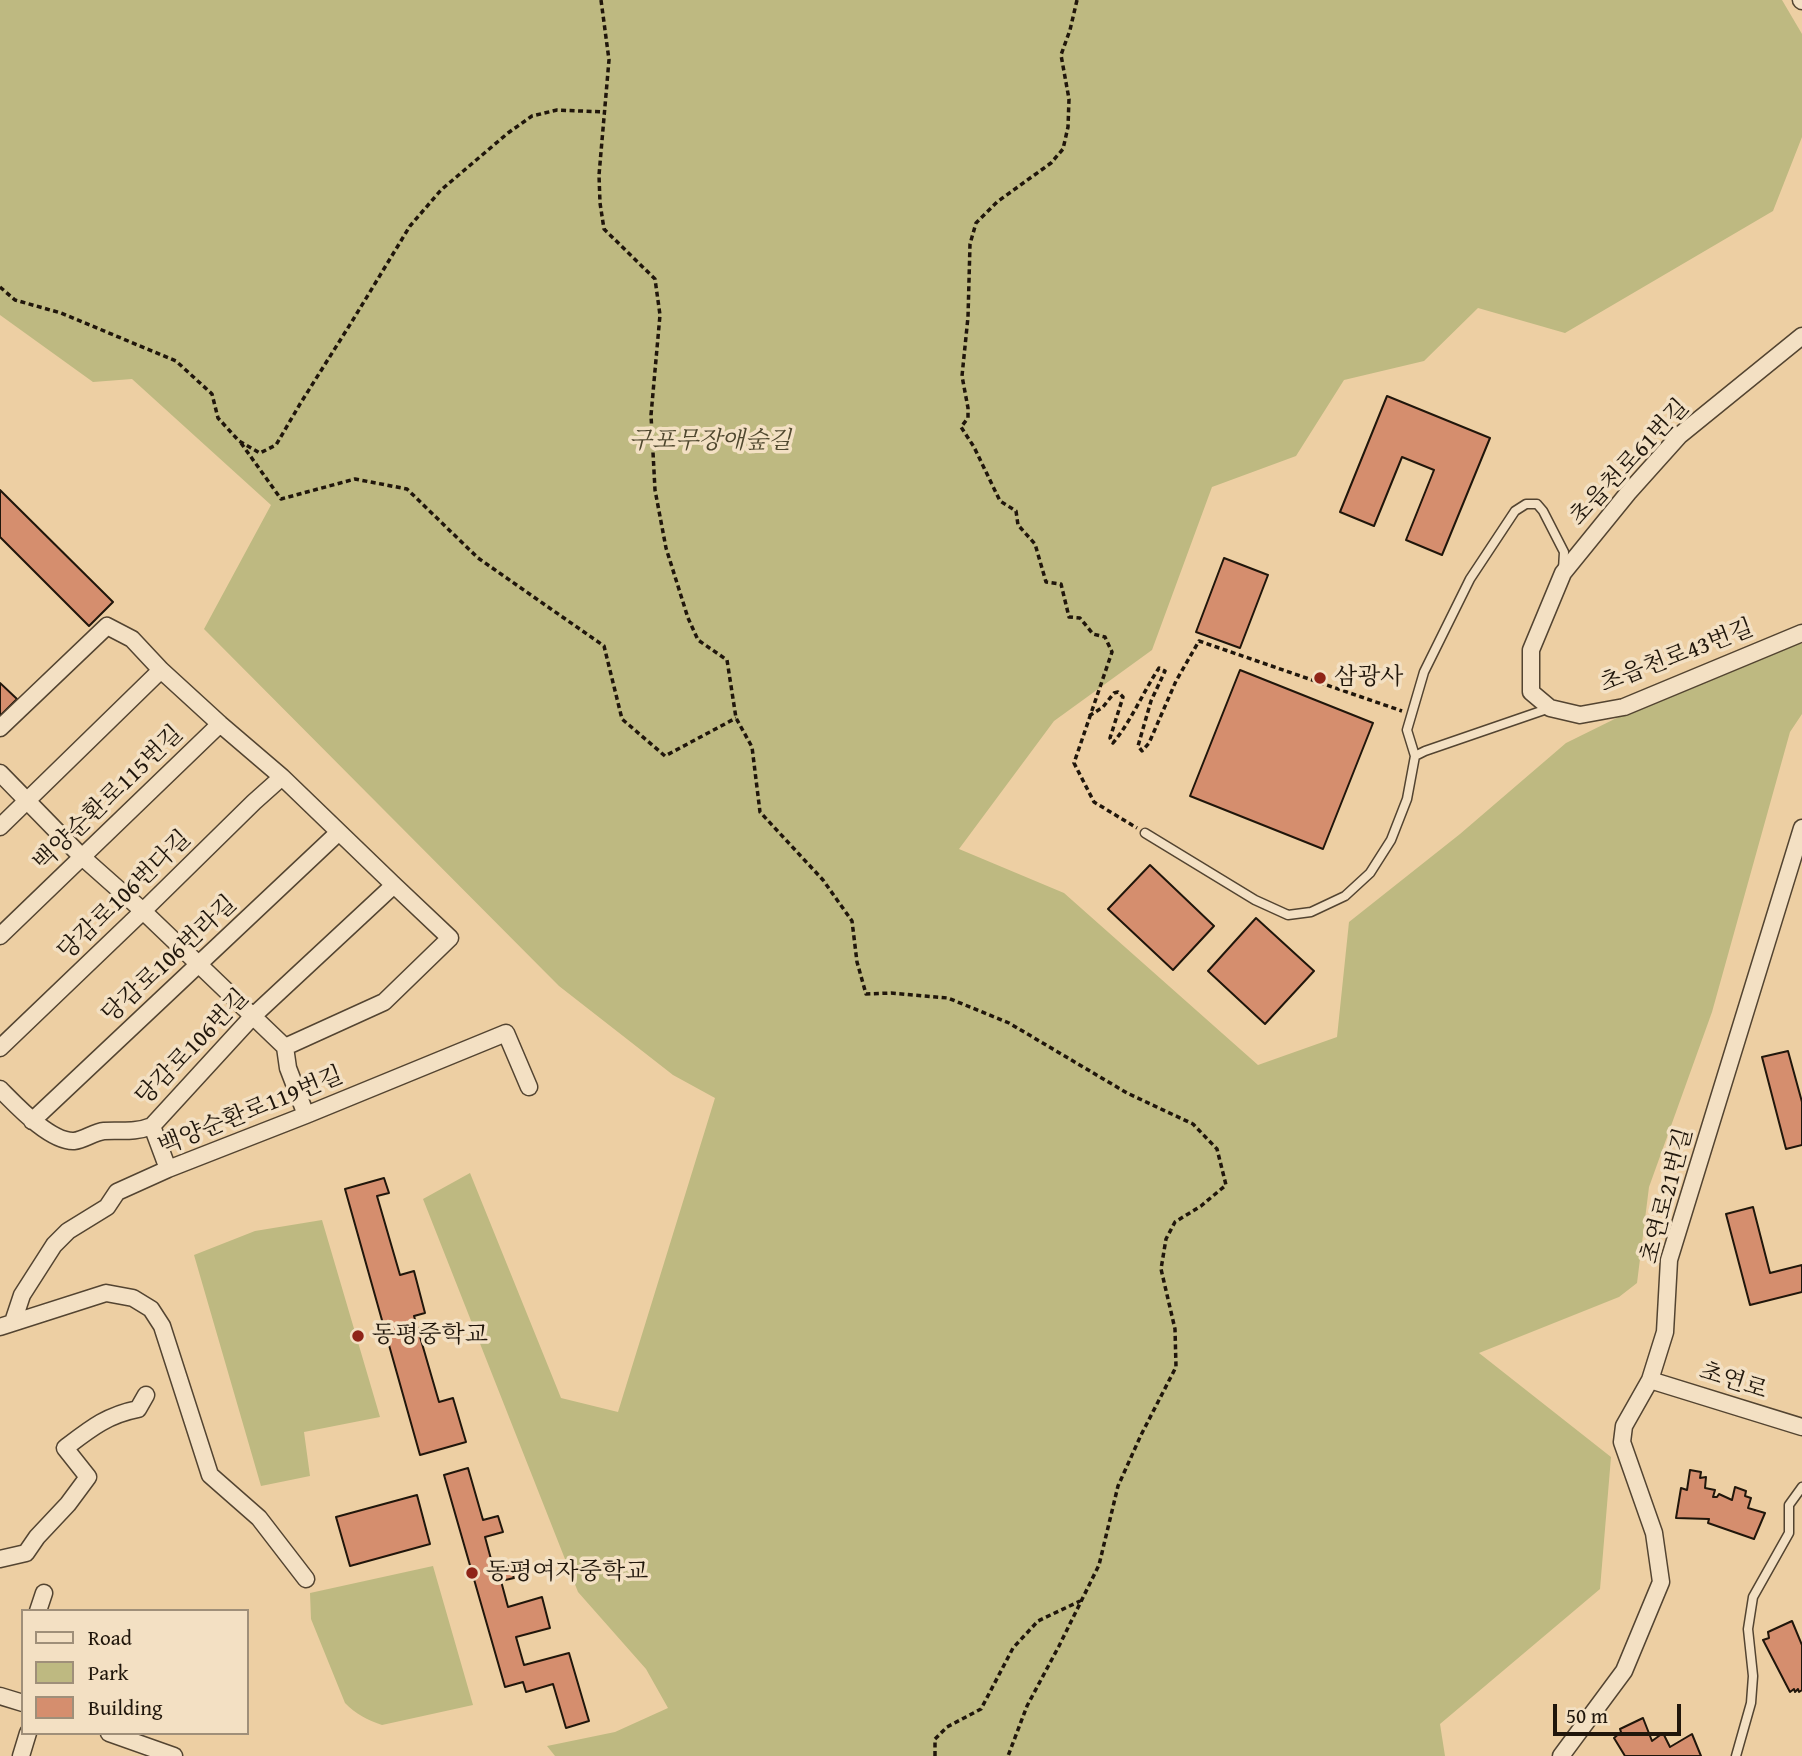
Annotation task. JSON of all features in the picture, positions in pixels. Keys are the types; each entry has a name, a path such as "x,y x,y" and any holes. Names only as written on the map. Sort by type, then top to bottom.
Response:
{"street":[{"name":"초읍천로61번길","path":"1563,573 1628,493 1680,435 1802,336"},
{"path":"1550,708 1531,692 1531,650 1563,573"},
{"path":"0,728 107,626 132,639 161,670 282,777 450,938 384,1002 285,1046"},
{"name":"초읍천로43번길","path":"1550,708 1580,715 1624,707 1802,633"},
{"path":"0,827 161,670"},
{"name":"백양순환로115번길","path":"0,936 220,724"},
{"path":"0,773 81,856 285,1046 288,1068 306,1115"},
{"name":"당감로106번다길","path":"0,1048 282,777"},
{"name":"초연로21번길","path":"1561,1756 1624,1671 1661,1582 1654,1533 1622,1442 1624,1426 1650,1380 1665,1332 1669,1260 1802,828"},
{"name":"당감로106번라길","path":"32,1121 339,832"},
{"name":"당감로106번길","path":"0,1089 32,1121 64,1140 75,1141 102,1131 124,1132 152,1126 253,1017 394,886"},
{"name":"백양순환로119번길","path":"6,1325 54,1245 68,1231 107,1207 117,1192 506,1033 529,1087"},
{"path":"152,1126 168,1169"},
{"name":"백양순환로119번길","path":"6,1325 106,1293 134,1298 151,1309 162,1326 210,1475 259,1518 306,1579"},
{"name":"초연로","path":"1650,1380 1802,1427"},
{"path":"0,1559 26,1553 88,1477 65,1448 99,1422 125,1411 138,1409 145,1395"},
{"path":"39,1609 44,1593"},
{"path":"0,1696 21,1702"},
{"path":"21,1756 27,1735"},
{"path":"115,1735 174,1756"}],"lane":[{"path":"1145,833 1255,900 1287,915 1311,912 1345,896 1370,873 1391,840 1406,799 1415,757 1406,730 1423,672 1470,579 1516,511 1526,504 1537,504 1543,510 1564,552 1563,573"},
{"path":"1415,757 1425,751 1550,708"},
{"path":"1736,1756 1751,1703 1753,1676 1748,1629 1753,1597 1789,1533 1789,1505 1802,1487"}],"path":[{"path":"601,0 609,60 599,175 600,203 604,229 655,279 660,315 651,415 655,490 666,548 688,618 698,640 727,660 736,718 752,747 760,812 823,880 852,921 857,962 866,994 891,993 948,998 1009,1023 1127,1093 1193,1124 1216,1149 1226,1185 1201,1206 1175,1222 1166,1239 1161,1269 1175,1329 1176,1367 1118,1486 1099,1565 1027,1706 1008,1756"},
{"path":"1077,0 1061,55 1069,99 1068,127 1063,149 1051,163 997,202 976,223 970,244 968,317 962,376 968,418 961,427 1000,500 1016,512 1018,526 1035,544 1046,582 1061,584 1069,617 1080,618 1093,634 1105,637 1112,652 1074,763 1094,802 1145,833"},
{"path":"239,441 260,453 276,445 410,226 441,190 532,116 557,110 605,112"},
{"path":"0,287 15,300 61,313 176,361 212,394 219,418 281,499 355,479 407,489 478,558 604,646 622,719 665,756 736,718"},
{"path":"1089,716 1102,707 1114,693 1121,694 1123,697 1110,738 1113,743 1125,729 1160,668 1165,671 1151,701 1138,746 1142,751 1149,743 1176,681 1199,641 1411,714"},
{"path":"935,1756 935,1739 947,1727 981,1709 1013,1648 1021,1639 1038,1621 1082,1600"}],"green space":[{"name":"구포무장애숲길","path":"0,0 1782,0 1802,34 1802,137 1773,211 1565,333 1478,308 1424,361 1344,380 1296,456 1212,487 1152,650 1054,721 959,849 1064,893 1258,1065 1337,1037 1349,922 1460,834 1566,743 1645,704 1793,643 1802,644 1802,714 1790,732 1712,1012 1649,1187 1637,1283 1619,1297 1479,1353 1611,1457 1600,1589 1440,1724 1445,1756 555,1756 547,1746 615,1732 668,1708 646,1669 578,1592 423,1199 470,1173 561,1398 618,1412 715,1098 673,1075 559,986 204,629 271,505 132,379 93,382 0,315"},
{"path":"322,1220 380,1417 304,1432 310,1476 261,1486 194,1255 255,1231"},
{"path":"433,1566 473,1705 382,1725 362,1716 345,1703 311,1619 310,1593"}],"building":[{"path":"1387,396 1490,438 1442,555 1406,540 1434,470 1402,457 1374,526 1340,512"},
{"path":"0,490 113,602 89,626 0,537"},
{"path":"1224,558 1268,575 1240,648 1196,632"},
{"path":"1240,670 1373,723 1323,849 1190,796"},
{"path":"0,683 17,699 0,716"},
{"path":"1150,865 1214,926 1173,970 1108,909"},
{"path":"1256,918 1314,971 1265,1024 1208,971"},
{"path":"1788,1051 1802,1102 1802,1145 1786,1149 1762,1057"},
{"path":"384,1178 389,1193 377,1196 400,1275 414,1271 425,1313 414,1316 439,1402 453,1398 466,1442 420,1455 345,1189"},
{"path":"1753,1207 1770,1273 1802,1265 1802,1292 1750,1305 1726,1214"},
{"path":"468,1468 483,1520 498,1516 503,1532 485,1537 494,1570 510,1565 514,1578 501,1581 508,1607 542,1597 550,1628 516,1637 524,1665 569,1653 589,1721 566,1728 553,1684 526,1692 523,1682 505,1687 444,1475"},
{"path":"1690,1470 1701,1472 1700,1478 1706,1477 1705,1488 1715,1490 1713,1497 1719,1494 1732,1500 1735,1487 1746,1491 1745,1496 1751,1498 1748,1508 1765,1513 1754,1539 1708,1523 1709,1519 1676,1518 1681,1488 1687,1490"},
{"path":"417,1495 430,1544 350,1566 336,1517"},
{"path":"1792,1621 1802,1645 1802,1690 1799,1692 1794,1689 1790,1692 1763,1640 1769,1638 1768,1632"},
{"path":"1643,1718 1652,1741 1663,1733 1670,1747 1692,1734 1701,1756 1625,1756 1614,1738 1621,1732 1620,1729"}],"place":[{"name":"삼광사","path":"1320,678"},
{"name":"동평중학교","path":"358,1336"},
{"name":"동평여자중학교","path":"472,1573"}]}
